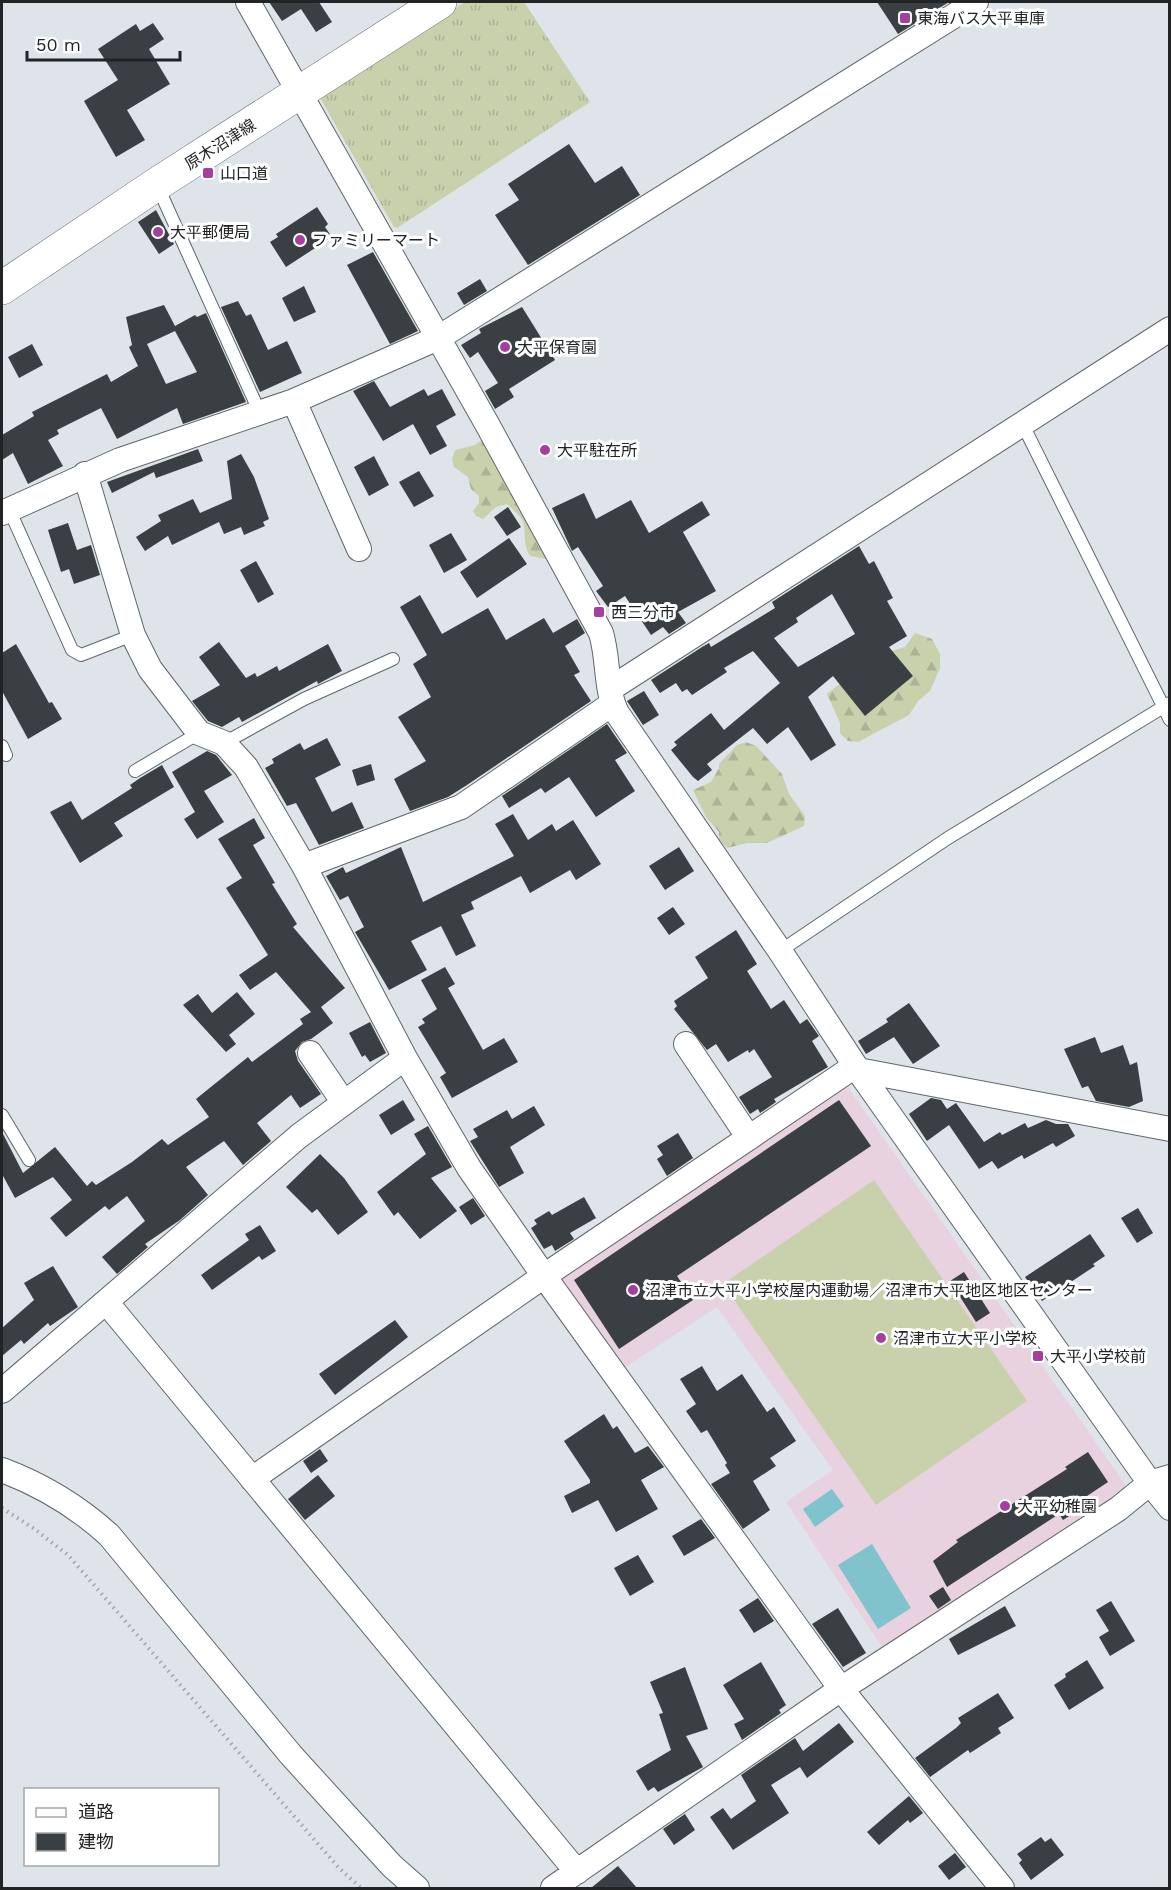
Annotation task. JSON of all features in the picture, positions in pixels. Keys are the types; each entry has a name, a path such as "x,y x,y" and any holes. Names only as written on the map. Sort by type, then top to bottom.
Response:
{"main road":[{"name":"原木沼津線","path":"2,288 157,184 440,2"}],"street":[{"path":"248,2 601,633 611,696 856,1068 1160,1480 1170,1508"},
{"path":"5,511 85,474 294,401 438,338 976,2"},
{"path":"304,867 461,807 611,696 1022,423 1170,329"},
{"path":"294,401 359,549"},
{"path":"85,474 133,635 150,669 199,733 225,743 246,767 304,867 405,1058 470,1167 544,1276 841,1689 1002,1888"},
{"path":"686,1044 749,1138"},
{"path":"310,1053 344,1103"},
{"path":"2,1391 299,1136 405,1058"},
{"path":"252,1479 544,1276 856,1068 1170,1129"},
{"path":"107,1303 577,1872"},
{"path":"2,1470 60,1497 87,1515 109,1535 291,1755 392,1866 417,1888"},
{"path":"553,1888 841,1689 1160,1480"}],"lane":[{"path":"157,184 260,413"},
{"path":"1022,423 1166,705 1170,720"},
{"path":"5,511 72,650 81,655 133,635"},
{"path":"225,743 304,699 393,659"},
{"path":"780,951 948,838 1166,705"},
{"path":"135,771 199,733"},
{"path":"2,1115 29,1160"}],"path":[{"path":"2,1509 33,1528 68,1555 338,1867 361,1888"}],"shaded area":[{"name":"沼津市立大平小学校","path":"843,1080 1129,1490 884,1650 786,1502 833,1470 717,1307 621,1370 555,1277"}],"green space":[{"path":"465,2 524,2 590,102 397,228 394,227 319,96"},
{"path":"480,441 488,442 551,554 546,559 530,556 523,522 507,504 496,507 483,519 476,516 473,511 479,503 479,496 471,489 468,477 454,467 452,459 455,450 475,445"},
{"path":"915,633 932,639 940,654 940,668 930,691 918,701 909,715 858,742 848,741 840,733 840,723 827,694 861,667 888,652 905,647"},
{"path":"746,742 756,746 782,774 789,794 805,816 804,826 767,843 747,843 727,848 719,840 719,832 706,817 693,790 711,782 719,764 737,745"},
{"path":"874,1180 1027,1401 876,1505 723,1284"}],"water":[{"path":"832,1489 844,1506 815,1527 803,1509"},
{"path":"872,1544 911,1608 878,1629 838,1565"}],"building":[{"path":"269,2 319,2 332,22 316,32 301,9 282,21"},
{"name":"東海バス大平車庫","path":"877,2 949,2 898,34"},
{"path":"153,23 164,39 149,49 170,84 127,110 145,140 116,157 84,101 118,80 98,49 136,24 140,31"},
{"path":"569,144 595,183 622,166 640,195 528,265 495,215 519,200 508,184"},
{"path":"317,207 328,224 325,227 332,237 286,267 270,242 278,237 276,234"},
{"name":"大平郵便局","path":"156,210 174,244 159,254 138,222"},
{"path":"373,252 418,331 390,344 347,265"},
{"path":"480,279 487,291 464,305 457,293"},
{"path":"304,286 316,312 294,322 282,298"},
{"path":"238,301 246,316 251,314 268,350 287,341 302,373 260,392 221,307"},
{"path":"164,305 175,326 195,315 197,317 206,313 246,402 183,424 177,408 117,439 101,408 57,430 59,434 48,440 63,466 28,484 13,453 2,460 2,435 34,416 32,412 107,374 111,382 138,366 129,347 132,345 126,317","holes":["175,331 197,372 166,384 147,344"]},
{"name":"大平保育園","path":"522,307 555,360 509,389 514,397 495,409 485,391 498,383 478,352 470,358 461,345 481,333 479,329"},
{"path":"32,344 43,365 19,378 8,357"},
{"path":"374,381 390,407 424,389 428,396 442,389 456,415 436,426 447,446 430,455 413,424 383,441 353,391"},
{"path":"198,449 203,461 156,478 154,472 112,493 107,482"},
{"path":"241,454 254,477 269,519 263,522 265,526 244,535 241,527 224,534 219,522 172,545 168,536 145,551 136,537 161,521 158,515 193,499 200,513 232,499 227,461"},
{"path":"374,456 389,485 369,496 354,467"},
{"path":"419,471 434,496 414,507 399,482"},
{"path":"584,493 596,519 631,500 649,533 702,501 710,515 683,532 716,591 678,612 686,623 669,634 663,627 651,635 625,596 608,607 596,591 603,586 578,547 572,551 552,508"},
{"path":"508,507 521,527 507,536 494,517"},
{"path":"68,523 77,550 91,545 100,575 74,584 69,569 61,572 48,530"},
{"path":"451,533 467,560 444,573 429,545"},
{"path":"509,538 527,564 477,598 460,572"},
{"path":"859,546 869,564 874,561 893,598 887,601 907,636 889,647 913,676 865,716 833,676 808,697 836,745 811,761 788,727 767,744 753,728 707,764 712,770 698,781 671,750 677,745 674,742 711,713 724,730 780,683 753,651 724,668 727,672 692,695 687,689 682,692 676,683 660,693 651,680 702,647 709,643 711,647 775,608 772,602","holes":["832,594 855,634 798,667 774,638 798,622 796,618"]},
{"path":"256,561 274,594 258,603 240,570"},
{"path":"420,595 442,634 488,608 506,640 544,618 553,633 577,619 585,633 565,646 580,672 574,675 591,701 448,797 410,811 394,779 426,761 398,717 431,697 413,664 427,655 400,607"},
{"path":"219,642 246,678 255,673 257,677 277,666 279,671 328,644 342,671 318,684 317,681 242,722 239,717 222,727 208,721 192,701 220,685 199,657"},
{"path":"16,644 49,703 52,702 62,719 28,739 2,691 2,653"},
{"path":"644,691 659,715 643,725 627,701"},
{"path":"607,724 627,753 615,760 635,791 596,817 569,777 545,793 541,788 509,808 502,796"},
{"path":"327,738 341,765 315,778 332,812 352,802 364,828 319,845 296,803 287,806 265,768 274,763 272,759 300,743 304,750"},
{"path":"207,751 216,755 232,775 204,791 224,822 197,839 184,819 195,812 172,772"},
{"path":"371,764 375,780 357,786 352,770"},
{"path":"162,765 174,787 114,823 123,836 80,863 50,812 71,801 82,820 132,788 130,785"},
{"path":"513,814 528,840 552,824 556,831 573,820 601,864 576,880 570,870 530,893 521,876 471,902 474,909 461,915 476,946 456,956 441,926 411,941 427,970 389,990 355,932 364,927 348,896 340,900 326,876 343,867 346,873 401,847 423,902 514,856 495,824"},
{"path":"254,818 265,838 253,845 275,883 272,884 297,924 293,927 345,988 321,1007 333,1023 311,1039 302,1042 295,1051 298,1061 321,1094 300,1108 291,1095 257,1123 271,1141 243,1165 224,1141 186,1167 208,1195 180,1220 145,1244 148,1247 117,1274 102,1257 145,1221 127,1196 109,1210 105,1206 66,1237 50,1218 72,1200 53,1177 15,1198 2,1174 2,1132 23,1173 55,1147 87,1186 92,1181 96,1185 162,1139 168,1145 209,1117 196,1099 248,1057 252,1062 303,1024 300,1019 311,1012 276,972 250,990 239,975 268,955 226,888 242,878 218,839"},
{"path":"679,847 694,871 665,890 649,866"},
{"path":"673,907 685,924 669,935 657,918"},
{"path":"736,930 757,964 747,971 771,1009 784,1000 800,1024 807,1019 819,1036 812,1041 828,1067 774,1099 776,1102 760,1113 758,1109 750,1114 739,1097 772,1077 754,1049 728,1062 716,1044 707,1050 674,1009 677,1006 674,1001 708,978 695,957"},
{"path":"445,967 455,984 448,988 483,1050 504,1038 518,1062 452,1098 440,1077 446,1073 418,1027 425,1023 422,1019 437,1009 421,980"},
{"path":"237,992 255,1014 229,1035 236,1044 226,1052 183,1005 198,994 212,1013"},
{"path":"909,1003 940,1046 913,1064 894,1037 866,1054 858,1041 888,1022 886,1019"},
{"path":"370,1022 386,1053 370,1062 365,1055 362,1057 349,1033"},
{"path":"1095,1037 1101,1053 1123,1045 1130,1065 1137,1062 1143,1101 1129,1107 1096,1101 1088,1086 1082,1088 1064,1049"},
{"path":"931,1098 941,1100 947,1109 956,1103 984,1142 1000,1132 1002,1135 1025,1123 1028,1128 1046,1120 1056,1124 1068,1124 1075,1136 1056,1147 1053,1143 1024,1159 1022,1155 998,1169 992,1161 979,1169 949,1125 927,1141 909,1114"},
{"path":"403,1100 415,1120 391,1135 379,1115"},
{"path":"839,1100 871,1146 677,1276 693,1300 619,1349 574,1280"},
{"path":"534,1106 545,1125 510,1147 524,1173 499,1187 470,1141 478,1137 473,1129 507,1110 512,1119"},
{"path":"428,1126 452,1167 431,1178 457,1211 420,1239 398,1212 394,1216 377,1192 426,1154 414,1134"},
{"path":"678,1133 693,1158 667,1176 657,1159 663,1155 657,1146"},
{"path":"320,1154 344,1178 368,1212 338,1235 317,1209 312,1213 286,1187"},
{"path":"584,1197 596,1218 570,1233 574,1239 555,1251 552,1245 544,1249 531,1228 537,1224 534,1220 549,1211 552,1215"},
{"path":"473,1198 485,1216 471,1225 459,1207"},
{"path":"1138,1208 1153,1233 1137,1243 1121,1218"},
{"path":"260,1225 276,1251 262,1260 259,1256 212,1290 201,1275 249,1240 245,1234"},
{"path":"1090,1234 1105,1256 1093,1264 1095,1266 1042,1301 1025,1277"},
{"path":"53,1266 78,1307 50,1326 48,1323 24,1344 21,1340 2,1356 2,1328 34,1300 24,1283"},
{"path":"964,1272 990,1313 976,1322 950,1281"},
{"path":"395,1320 408,1337 335,1395 319,1374"},
{"path":"702,1366 717,1391 742,1374 767,1412 774,1407 796,1441 770,1458 776,1466 753,1481 770,1510 743,1529 711,1484 730,1473 725,1465 727,1463 707,1430 701,1433 686,1411 696,1404 680,1379"},
{"path":"604,1414 613,1429 617,1426 635,1453 648,1446 664,1467 641,1480 658,1509 616,1532 598,1500 572,1513 564,1496 590,1483 590,1480 564,1441"},
{"path":"320,1449 328,1461 311,1473 303,1461"},
{"path":"1088,1452 1108,1482 1087,1496 1090,1503 1063,1520 1059,1514 947,1587 933,1561 958,1542 956,1540 1067,1469 1065,1467"},
{"path":"318,1475 335,1496 305,1520 288,1499"},
{"path":"701,1519 715,1538 684,1556 672,1536"},
{"path":"638,1555 654,1582 630,1596 614,1568"},
{"path":"943,1587 951,1600 938,1609 929,1596"},
{"path":"758,1598 774,1621 754,1633 739,1610"},
{"path":"1111,1601 1135,1641 1110,1656 1099,1637 1109,1631 1096,1610"},
{"path":"1005,1606 1016,1626 958,1655 949,1639"},
{"path":"838,1608 866,1653 843,1667 812,1624"},
{"path":"1087,1660 1104,1688 1069,1710 1054,1685 1066,1677 1065,1674"},
{"path":"761,1662 786,1705 779,1710 781,1713 742,1740 734,1724 744,1719 723,1685"},
{"path":"685,1667 708,1729 686,1736 703,1767 658,1792 654,1787 648,1791 636,1771 671,1750 659,1714 663,1713 650,1682"},
{"path":"998,1693 1014,1718 998,1728 1001,1733 970,1753 968,1750 930,1777 915,1758 956,1728 961,1723 958,1718"},
{"path":"839,1723 854,1742 807,1778 800,1767 771,1785 789,1813 733,1850 710,1817 723,1808 731,1819 756,1801 741,1775 795,1738 803,1751"},
{"path":"909,1796 923,1813 910,1823 908,1820 879,1845 867,1832"},
{"path":"685,1814 695,1830 674,1845 663,1829"},
{"path":"1041,1837 1045,1842 1051,1838 1064,1855 1031,1880 1019,1863 1022,1860 1017,1854"},
{"path":"955,1853 966,1867 949,1880 938,1866"},
{"path":"618,1866 637,1888 591,1888"}],"place":[{"name":"東海バス大平車庫","path":"905,18"},
{"name":"山口道","path":"208,173"},
{"name":"大平郵便局","path":"158,232"},
{"name":"ファミリーマート","path":"300,240"},
{"name":"大平保育園","path":"505,347"},
{"name":"大平駐在所","path":"545,450"},
{"name":"西三分市","path":"599,612"},
{"name":"沼津市立大平小学校屋内運動場／沼津市大平地区地区センター","path":"633,1290"},
{"name":"沼津市立大平小学校","path":"881,1338"},
{"name":"大平小学校前","path":"1038,1356"},
{"name":"大平幼稚園","path":"1005,1506"}]}
